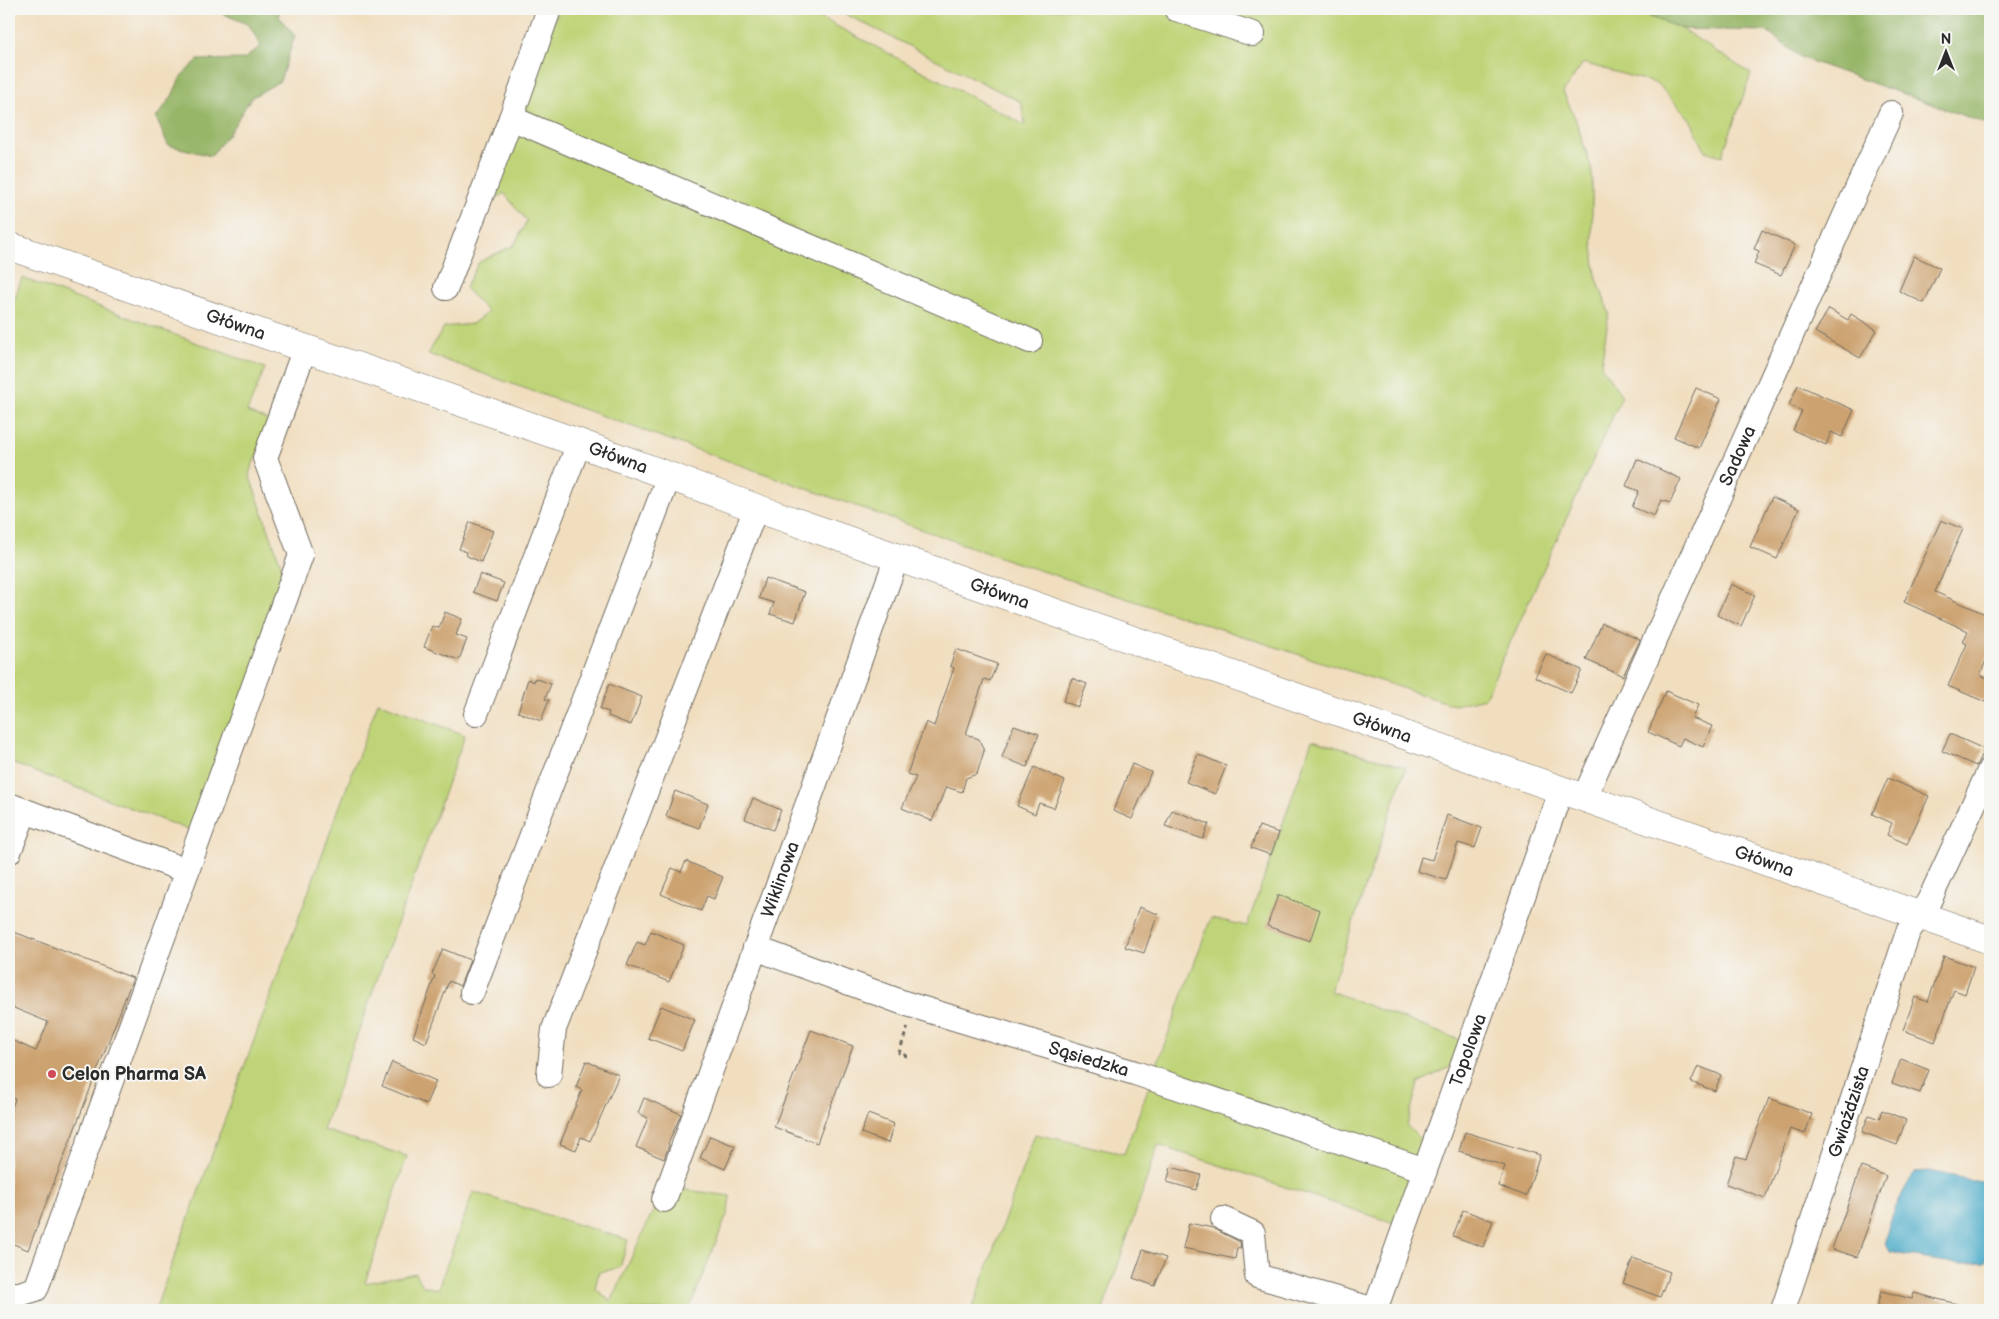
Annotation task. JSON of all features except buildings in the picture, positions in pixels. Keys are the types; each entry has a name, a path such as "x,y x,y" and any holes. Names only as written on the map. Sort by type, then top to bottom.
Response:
{"main road":[{"name":"Główna","path":"9,246 579,443 756,508 1990,940"}],"street":[{"path":"446,288 511,118 549,9"},
{"path":"1176,9 1253,34"},
{"name":"Sadowa","path":"1573,794 1891,113"},
{"path":"511,118 1030,341"},
{"path":"9,1293 16,1296 36,1288 301,555 266,458 305,348"},
{"path":"476,714 579,443"},
{"path":"472,992 669,476"},
{"path":"549,1075 554,1029 756,508"},
{"name":"Wiklinowa","path":"664,1200 897,557"},
{"name":"Gwiaździsta","path":"1784,1310 1908,932 1928,900 1990,769"},
{"name":"Topolowa","path":"1375,1310 1425,1170 1573,794"},
{"path":"9,852 17,808 187,871"},
{"name":"Sąsiedzka","path":"755,948 904,1003 1135,1073 1425,1170"},
{"path":"1223,1219 1253,1233 1257,1276 1375,1310"}],"path":[{"path":"907,1056 899,1053 909,1024"}],"green space":[{"path":"212,9 279,9 279,17 295,36 280,81 251,98 230,132 211,156 168,145 156,118 172,96 181,76 198,60 244,59 261,46 249,25"},
{"path":"559,9 804,9 1025,125 1021,102 835,9 1630,9 1682,29 1751,74 1722,156 1705,151 1690,119 1658,84 1583,63 1563,92 1575,118 1592,170 1592,236 1596,276 1609,313 1601,366 1622,396 1485,698 1454,705 1002,558 428,354 444,327 472,324 488,312 465,288 479,262 514,245 527,221 504,193 485,206"},
{"path":"1630,9 1990,9 1990,125 1802,58 1766,31 1682,29"},
{"path":"22,278 265,368 247,412 270,421 249,474 287,582 202,835 9,762 9,315"},
{"path":"378,702 465,735 323,1130 407,1156 365,1283 416,1273 423,1286 438,1289 473,1192 628,1240 620,1268 599,1272 595,1288 611,1302 664,1187 730,1196 728,1212 689,1310 155,1310"},
{"path":"1312,740 1406,767 1330,991 1465,1042 1458,1063 1418,1083 1407,1126 1428,1147 1400,1225 1158,1145 1103,1310 972,1310 1035,1134 1124,1154 1211,918 1247,926"}],"water":[{"path":"1929,1171 1990,1184 1990,1246 1985,1262 1949,1262 1890,1252 1886,1242 1889,1224 1906,1186 1915,1172"}],"place":[{"name":"Celon Pharma SA","path":"52,1074"}]}
